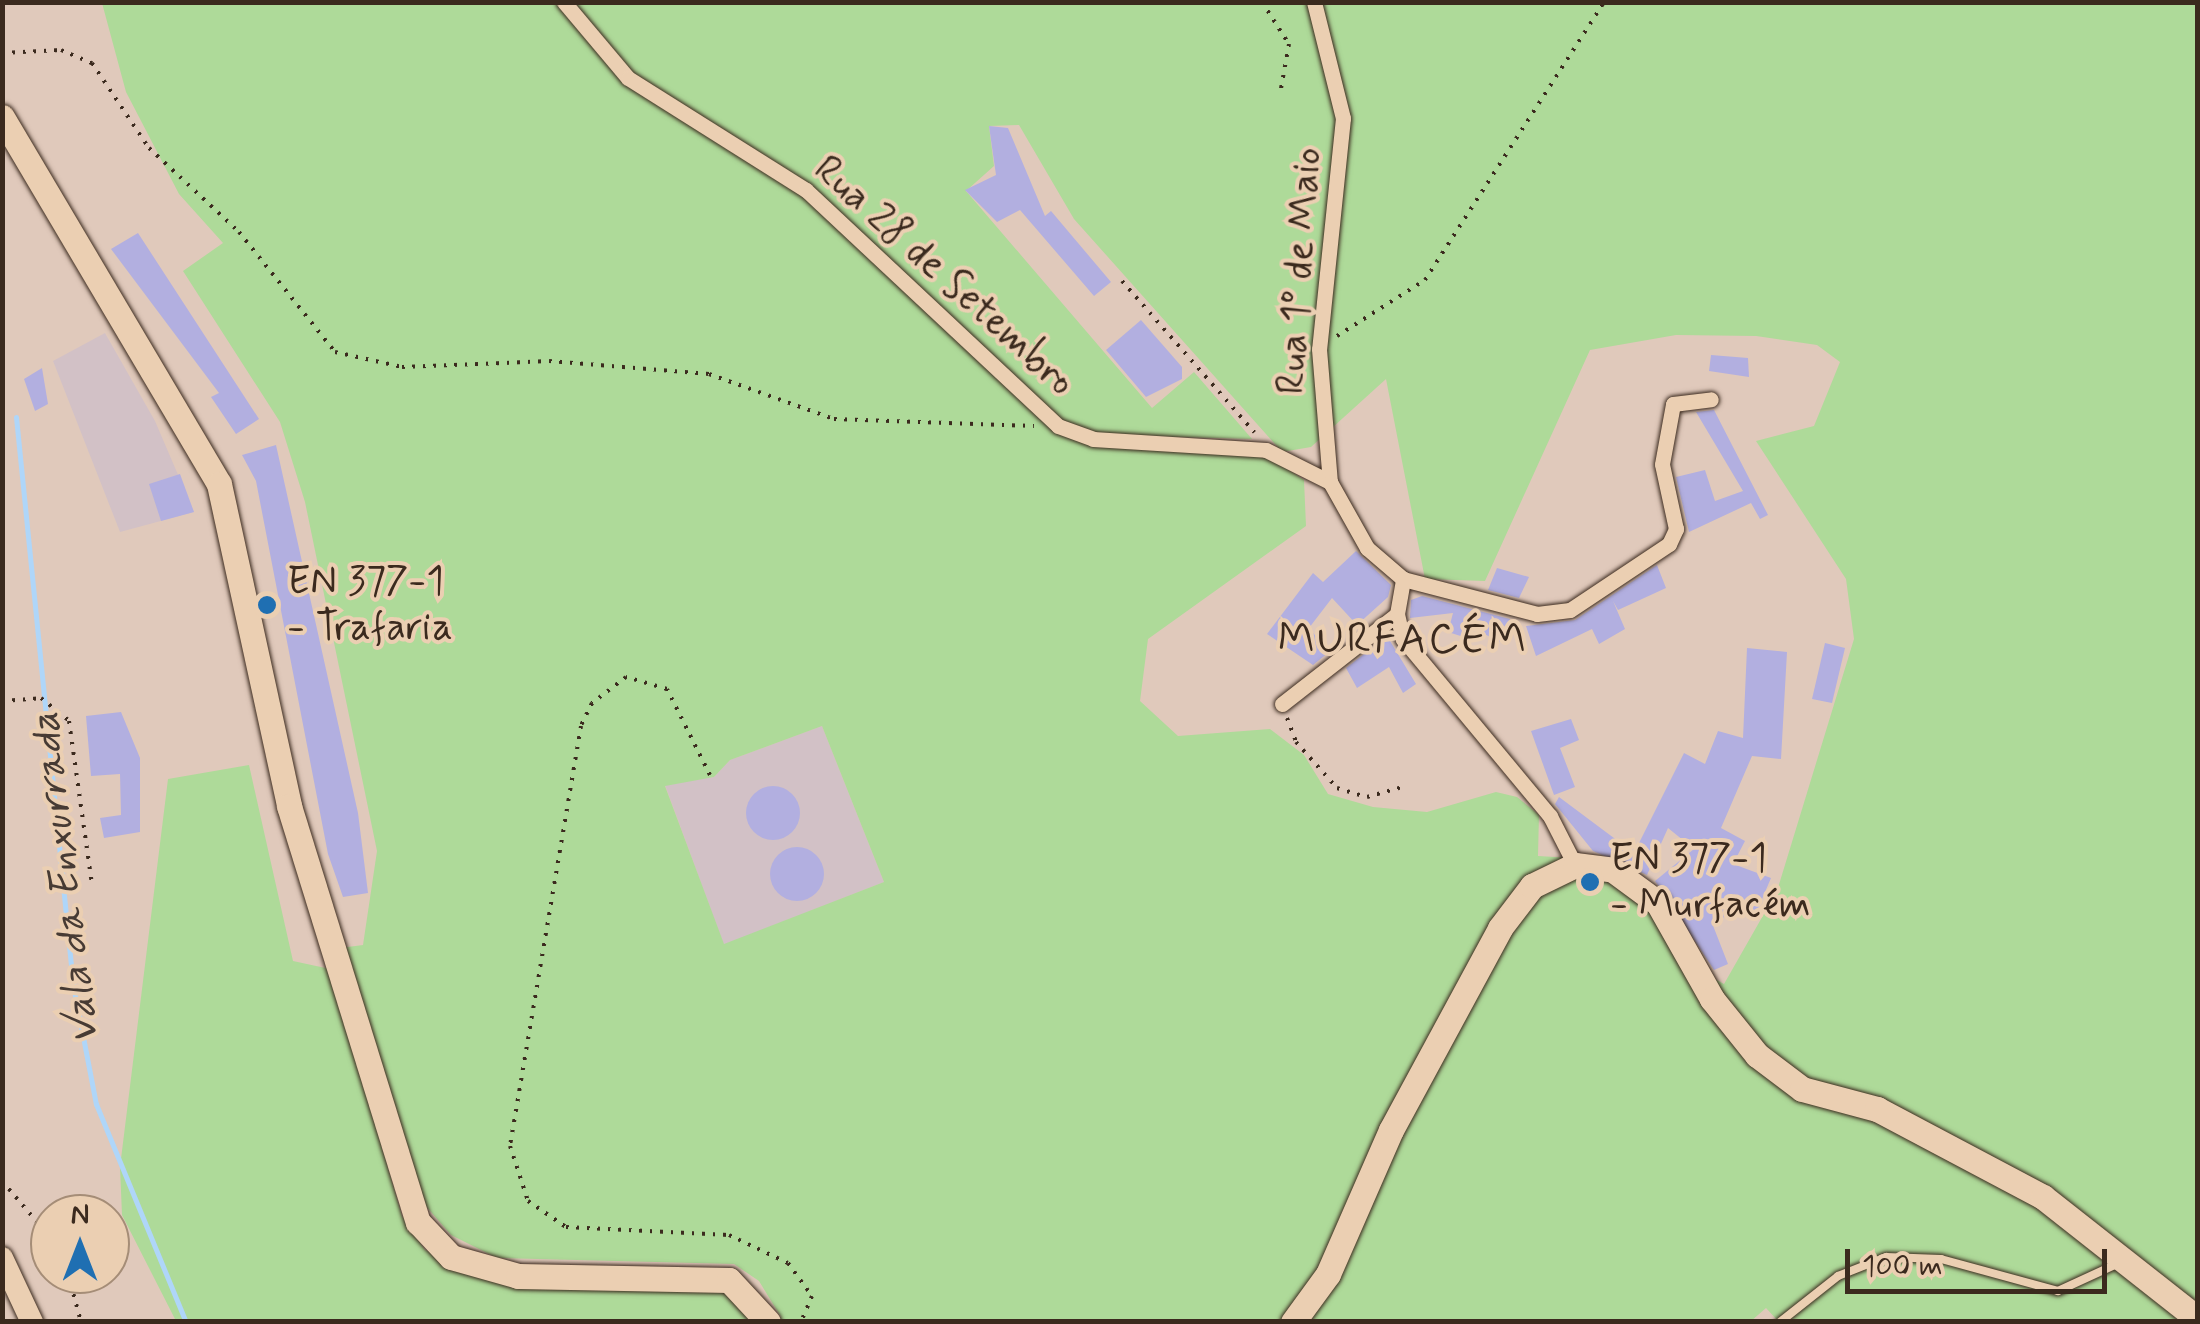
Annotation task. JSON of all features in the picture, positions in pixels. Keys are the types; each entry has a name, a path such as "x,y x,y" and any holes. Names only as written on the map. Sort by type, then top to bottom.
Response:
{"main road":[{"path":"2,117 219,484 285,792 418,1222 451,1257 518,1276 730,1280 768,1322"},
{"path":"1293,1322 1328,1274 1391,1130 1500,928 1532,886 1576,865 1613,870 1658,903 1712,999 1758,1055 1802,1089 1877,1109 2043,1197 2125,1256 2198,1319"},
{"path":"2,1258 32,1322"}],"street":[{"name":"Rua 28 de Setembro","path":"564,2 628,78 806,190 1058,426 1104,440 1266,450 1330,482"},
{"name":"Rua 1º de Maio","path":"1314,2 1343,118 1319,348 1330,482 1366,548 1403,579"},
{"path":"1576,865 1550,816 1403,639 1397,614 1403,579 1537,614 1570,610 1669,544 1676,529 1662,464 1673,404 1711,399"},
{"path":"1282,704 1397,614"}],"lane":[{"path":"1780,1322 1838,1276 1886,1257 1942,1259 2058,1291 2102,1276 2125,1256"}],"path":[{"path":"1262,2 1289,44 1280,94"},
{"path":"1319,348 1425,280 1604,2"},
{"path":"2,53 61,50 92,63 150,148 226,218 336,352 402,367 549,362 709,374 834,419 1058,426"},
{"path":"1122,282 1266,450"},
{"path":"710,775 667,689 626,677 592,704 580,726 510,1146 528,1201 566,1227 729,1234 788,1263 812,1296 801,1322"},
{"path":"2,701 40,698 56,704 69,721 92,884"},
{"path":"1282,704 1296,742 1337,788 1367,798 1406,786"},
{"path":"2,1181 30,1214"},
{"path":"73,1294 80,1322"}],"shaded area":[{"path":"105,333 155,421 194,512 120,532 53,361"},
{"path":"822,726 884,882 724,945 665,785 714,777 730,760"}],"green space":[{"path":"102,3 556,3 625,81 803,193 1056,430 1093,444 1265,454 1304,480 1306,526 1148,639 1140,701 1178,736 1270,729 1304,755 1328,794 1373,807 1427,812 1496,792 1517,797 1539,815 1538,856 1606,860 1632,874 1663,896 1708,975 1724,984 1777,891 1854,639 1846,579 1756,441 1814,426 1840,362 1817,345 1756,336 1676,335 1590,350 1485,581 1425,579 1386,379 1311,447 1282,452 1074,219 1019,125 989,126 994,166 966,191 1152,408 1194,372 1252,439 1094,435 1061,422 809,186 631,74 575,3 2197,3 2197,1321 1779,1322 1766,1308 1750,1322 176,1321 130,1231 130,1194 121,1194 120,1167 168,779 249,765 293,961 330,969 402,1216 425,1250 506,1283 724,1286 754,1319 781,1317 759,1281 734,1264 497,1258 451,1235 418,1197 340,948 363,945 377,851 305,502 280,422 183,271 223,243 179,194 126,92","holes":["822,726 884,882 724,944 665,786 714,777 730,760"]}],"building":[{"path":"989,126 1008,128 1045,216 1051,211 1111,282 1094,296 1020,210 997,222 965,190 996,175"},
{"path":"138,233 259,419 236,434 211,397 219,393 111,249"},
{"path":"1141,320 1182,367 1182,379 1146,397 1106,350"},
{"path":"1711,355 1748,358 1749,377 1709,371"},
{"path":"42,368 48,404 35,411 24,379"},
{"path":"1714,410 1768,515 1760,519 1751,503 1689,532 1676,477 1705,470 1715,501 1743,491 1696,412"},
{"path":"276,445 358,813 368,893 343,897 328,854 256,481 242,455"},
{"path":"180,474 194,512 161,521 149,484"},
{"path":"1356,551 1391,585 1388,597 1357,625 1332,598 1309,628 1329,652 1313,665 1267,634 1313,573 1323,582"},
{"path":"1657,565 1666,588 1618,610 1613,601 1625,629 1599,644 1592,629 1536,656 1526,626 1575,620"},
{"path":"1497,568 1529,577 1519,598 1488,590"},
{"path":"1422,596 1510,619 1499,642 1474,628 1470,639 1448,632 1453,613 1410,618 1411,600"},
{"path":"1387,636 1416,684 1403,693 1389,667 1357,688 1346,668"},
{"path":"1825,643 1845,648 1832,703 1812,699"},
{"path":"1747,648 1787,652 1781,759 1752,756 1721,828 1745,841 1733,864 1771,878 1754,918 1739,910 1712,923 1728,964 1714,970 1655,881 1694,849 1668,828 1647,875 1593,851 1555,804 1559,797 1634,853 1684,753 1705,764 1718,731 1743,738"},
{"path":"121,712 140,758 140,832 104,838 100,818 121,815 120,774 91,776 86,716"},
{"path":"1571,719 1579,740 1560,748 1575,787 1554,795 1531,731"},
{"path":"773,786 792,794 800,813 792,832 773,840 754,832 746,813 754,794"},
{"path":"797,847 816,855 824,874 816,893 797,901 778,893 770,874 778,855"}],"waterway":[{"name":"Vala da Enxurrada","path":"16,417 73,985 96,1104 186,1322"}],"place":[{"name":"EN 377-1 - Trafaria","path":"267,605"},
{"name":"EN 377-1 - Murfacém","path":"1590,882"}],"district":[{"name":"MURFACÉM","path":"1403,641"}]}
